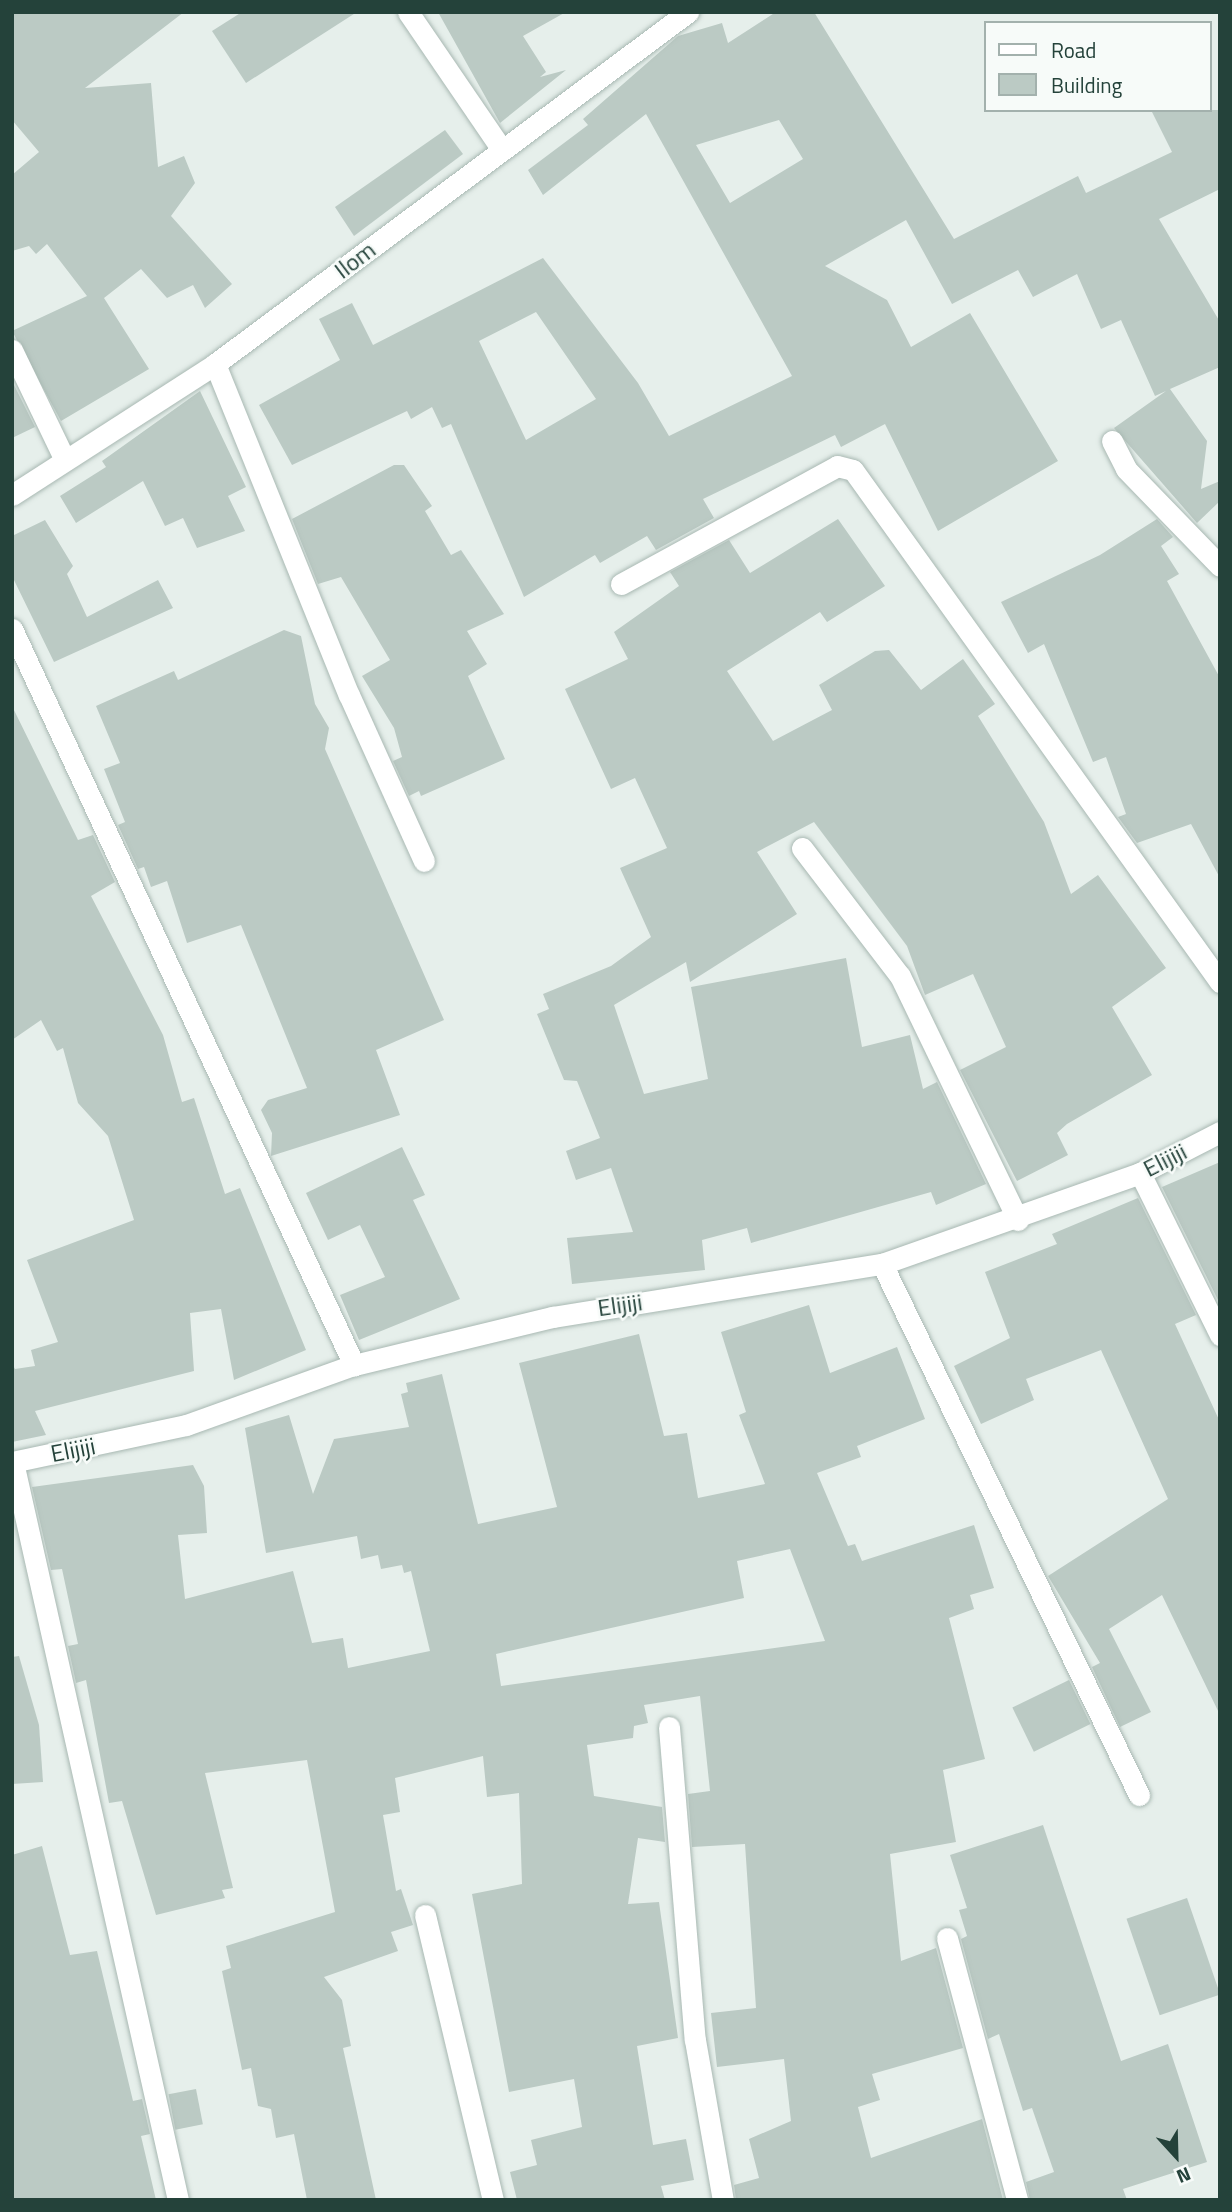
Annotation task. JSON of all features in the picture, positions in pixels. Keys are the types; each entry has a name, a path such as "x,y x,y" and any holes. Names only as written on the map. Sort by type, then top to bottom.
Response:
{"street":[{"path":"408,12 502,150"},
{"name":"Ilom","path":"12,495 215,364 688,12"},
{"path":"12,351 65,460"},
{"path":"215,364 349,695 424,861"},
{"path":"1111,441 1126,469 1220,566"},
{"path":"621,584 837,467 853,470 1220,982"},
{"path":"12,629 354,1366"},
{"path":"802,848 900,976 1018,1220"},
{"name":"Elijiji","path":"13,1462 186,1425 354,1366 584,1310 882,1264 1018,1220 1140,1173 1220,1132"},
{"path":"1140,1173 1220,1335"},
{"path":"882,1264 1139,1795"},
{"path":"13,1462 178,2200"},
{"path":"669,1727 695,2040 723,2200"},
{"path":"425,1915 493,2200"},
{"path":"947,1938 1017,2200"}],"building":[{"path":"12,12 184,12 85,88 151,83 158,167 184,156 195,183 171,216 232,284 205,308 193,285 167,298 141,269 104,298 149,369 61,421 12,331 87,296 47,244 36,254 29,246 12,251 12,175 39,152 12,120"},
{"path":"242,12 357,12 246,83 212,31"},
{"path":"438,12 566,12 523,36 546,72 540,77 566,70 500,123"},
{"path":"776,12 814,12 954,239 1078,176 1086,193 1172,152 1152,112 1220,110 1220,189 1159,219 1220,322 1220,367 1170,389 1207,441 1201,489 1220,481 1220,501 1197,523 1114,428 1166,391 1155,396 1121,320 1101,329 1077,274 1033,297 1018,270 952,304 906,220 825,266 887,300 911,347 970,313 1058,461 938,531 885,424 841,447 835,435 703,499 714,518 656,550 647,536 600,563 595,555 524,597 451,424 442,428 432,407 411,419 407,411 292,465 259,405 340,360 319,319 352,303 373,345 543,258 638,383 669,436 792,376 646,114 543,195 528,170 588,125 583,119 678,36 722,23 728,43","holes":["779,120 803,159 730,203 696,145","536,312 596,399 526,440 479,341"]},
{"path":"445,130 463,154 354,236 335,207"},
{"path":"12,381 35,427 12,438"},
{"path":"200,391 246,487 228,496 245,531 197,548 183,518 165,526 143,481 76,523 60,496 106,467 102,461"},
{"path":"394,465 404,465 432,506 425,511 451,555 461,550 504,614 467,631 487,664 468,676 505,759 421,796 419,791 409,796 393,761 402,757 394,728 362,676 390,660 341,577 318,584 292,519"},
{"path":"838,519 885,586 827,622 820,612 727,671 773,741 832,710 819,685 875,651 889,650 921,690 963,659 995,704 978,716 1044,822 1071,894 1098,875 1166,968 1112,1007 1152,1075 1067,1124 1057,1133 1068,1155 1017,1181 960,1070 1006,1047 973,974 925,995 907,946 814,822 757,852 797,914 690,982 686,962 614,1005 644,1094 708,1079 691,987 846,958 862,1047 910,1035 923,1089 937,1082 986,1184 936,1205 931,1192 751,1243 747,1228 702,1240 705,1270 572,1284 567,1238 633,1232 611,1168 576,1180 566,1151 600,1138 577,1081 564,1080 537,1014 549,1009 543,994 611,966 651,937 620,868 667,848 635,778 611,789 565,689 628,659 614,632 679,586 670,572 729,540 750,573"},
{"path":"1157,519 1173,537 1161,546 1179,574 1167,581 1220,678 1220,878 1191,824 1137,843 1118,817 1126,814 1106,757 1093,762 1044,644 1028,653 1001,602 1100,555"},
{"path":"45,520 73,566 67,574 87,617 158,580 173,608 54,662 12,576 12,536"},
{"path":"284,630 301,636 315,704 329,728 325,749 444,1020 376,1050 400,1115 271,1156 272,1133 261,1110 268,1100 307,1088 241,925 187,943 167,881 151,887 144,867 138,869 118,825 125,822 104,769 120,763 96,706 174,671 178,680"},
{"path":"12,706 78,840 93,835 115,882 91,896 163,1035 182,1102 194,1098 225,1194 240,1188 306,1350 234,1380 221,1309 190,1313 194,1371 35,1411 46,1435 12,1442 12,1364 15,1369 35,1366 31,1350 58,1342 27,1260 134,1220 108,1136 78,1103 63,1048 57,1051 41,1020 12,1040"},
{"path":"402,1147 425,1195 413,1200 460,1299 359,1340 340,1295 385,1277 360,1225 328,1240 306,1193"},
{"path":"1220,1162 1220,1304 1162,1187"},
{"path":"1138,1198 1196,1315 1175,1324 1220,1422 1220,1715 1162,1595 1109,1629 1151,1712 1120,1727 1092,1667 1100,1663 1048,1576 1168,1499 1101,1350 1026,1379 1034,1400 981,1424 954,1366 1010,1338 985,1272 1057,1244 1052,1234"},
{"path":"809,1305 830,1373 897,1347 925,1419 857,1446 861,1457 817,1473 848,1546 855,1544 862,1561 974,1525 994,1588 970,1595 974,1609 949,1618 985,1759 943,1770 956,1842 890,1854 901,1961 936,1948 963,2048 872,2074 880,2100 858,2107 871,2158 982,2119 1003,2200 736,2200 734,2185 759,2178 749,2139 791,2121 784,2059 717,2067 711,2013 756,2008 745,1844 692,1847 688,1794 710,1791 700,1696 644,1705 648,1723 634,1726 633,1738 587,1745 594,1796 662,1807 665,1842 638,1838 628,1904 659,1902 678,2038 637,2046 653,2145 686,2139 694,2180 661,2186 665,2200 517,2200 510,2172 537,2165 531,2140 582,2127 574,2079 509,2092 472,1894 522,1884 519,1793 487,1797 483,1756 395,1778 400,1812 383,1815 396,1891 401,1889 413,1925 391,1932 398,1951 324,1977 342,2000 351,2046 343,2048 376,2200 307,2200 294,2134 276,2138 271,2109 258,2106 251,2068 242,2070 222,1971 231,1968 226,1946 335,1912 307,1760 205,1773 233,1888 222,1890 225,1898 156,1915 122,1801 109,1803 86,1680 76,1683 68,1646 78,1644 62,1569 51,1570 32,1487 193,1465 204,1486 207,1533 178,1535 185,1599 293,1571 312,1643 343,1638 348,1668 430,1651 411,1571 404,1573 402,1565 381,1569 378,1555 361,1559 357,1536 266,1553 245,1428 289,1415 313,1494 334,1439 409,1427 401,1394 408,1392 406,1383 442,1374 478,1524 557,1507 519,1363 639,1334 664,1436 687,1433 698,1498 765,1484 739,1415 746,1412 721,1332","holes":["790,1549 825,1641 501,1686 496,1654 744,1598 737,1561"]},
{"path":"19,1656 39,1725 43,1782 12,1784 12,1657"},
{"path":"1069,1680 1090,1724 1034,1752 1012,1708"},
{"path":"1043,1825 1121,2061 1168,2044 1207,2162 1123,2189 1127,2200 1030,2200 1026,2182 1054,2172 1032,2108 1023,2111 999,2034 988,2039 961,1939 967,1936 959,1910 967,1908 950,1855"},
{"path":"42,1846 70,1955 97,1951 133,2101 142,2099 150,2134 141,2136 156,2200 12,2200 12,1855"},
{"path":"1187,1898 1220,1995 1160,2015 1126,1919"},
{"path":"196,2089 203,2124 175,2130 169,2094"}]}
